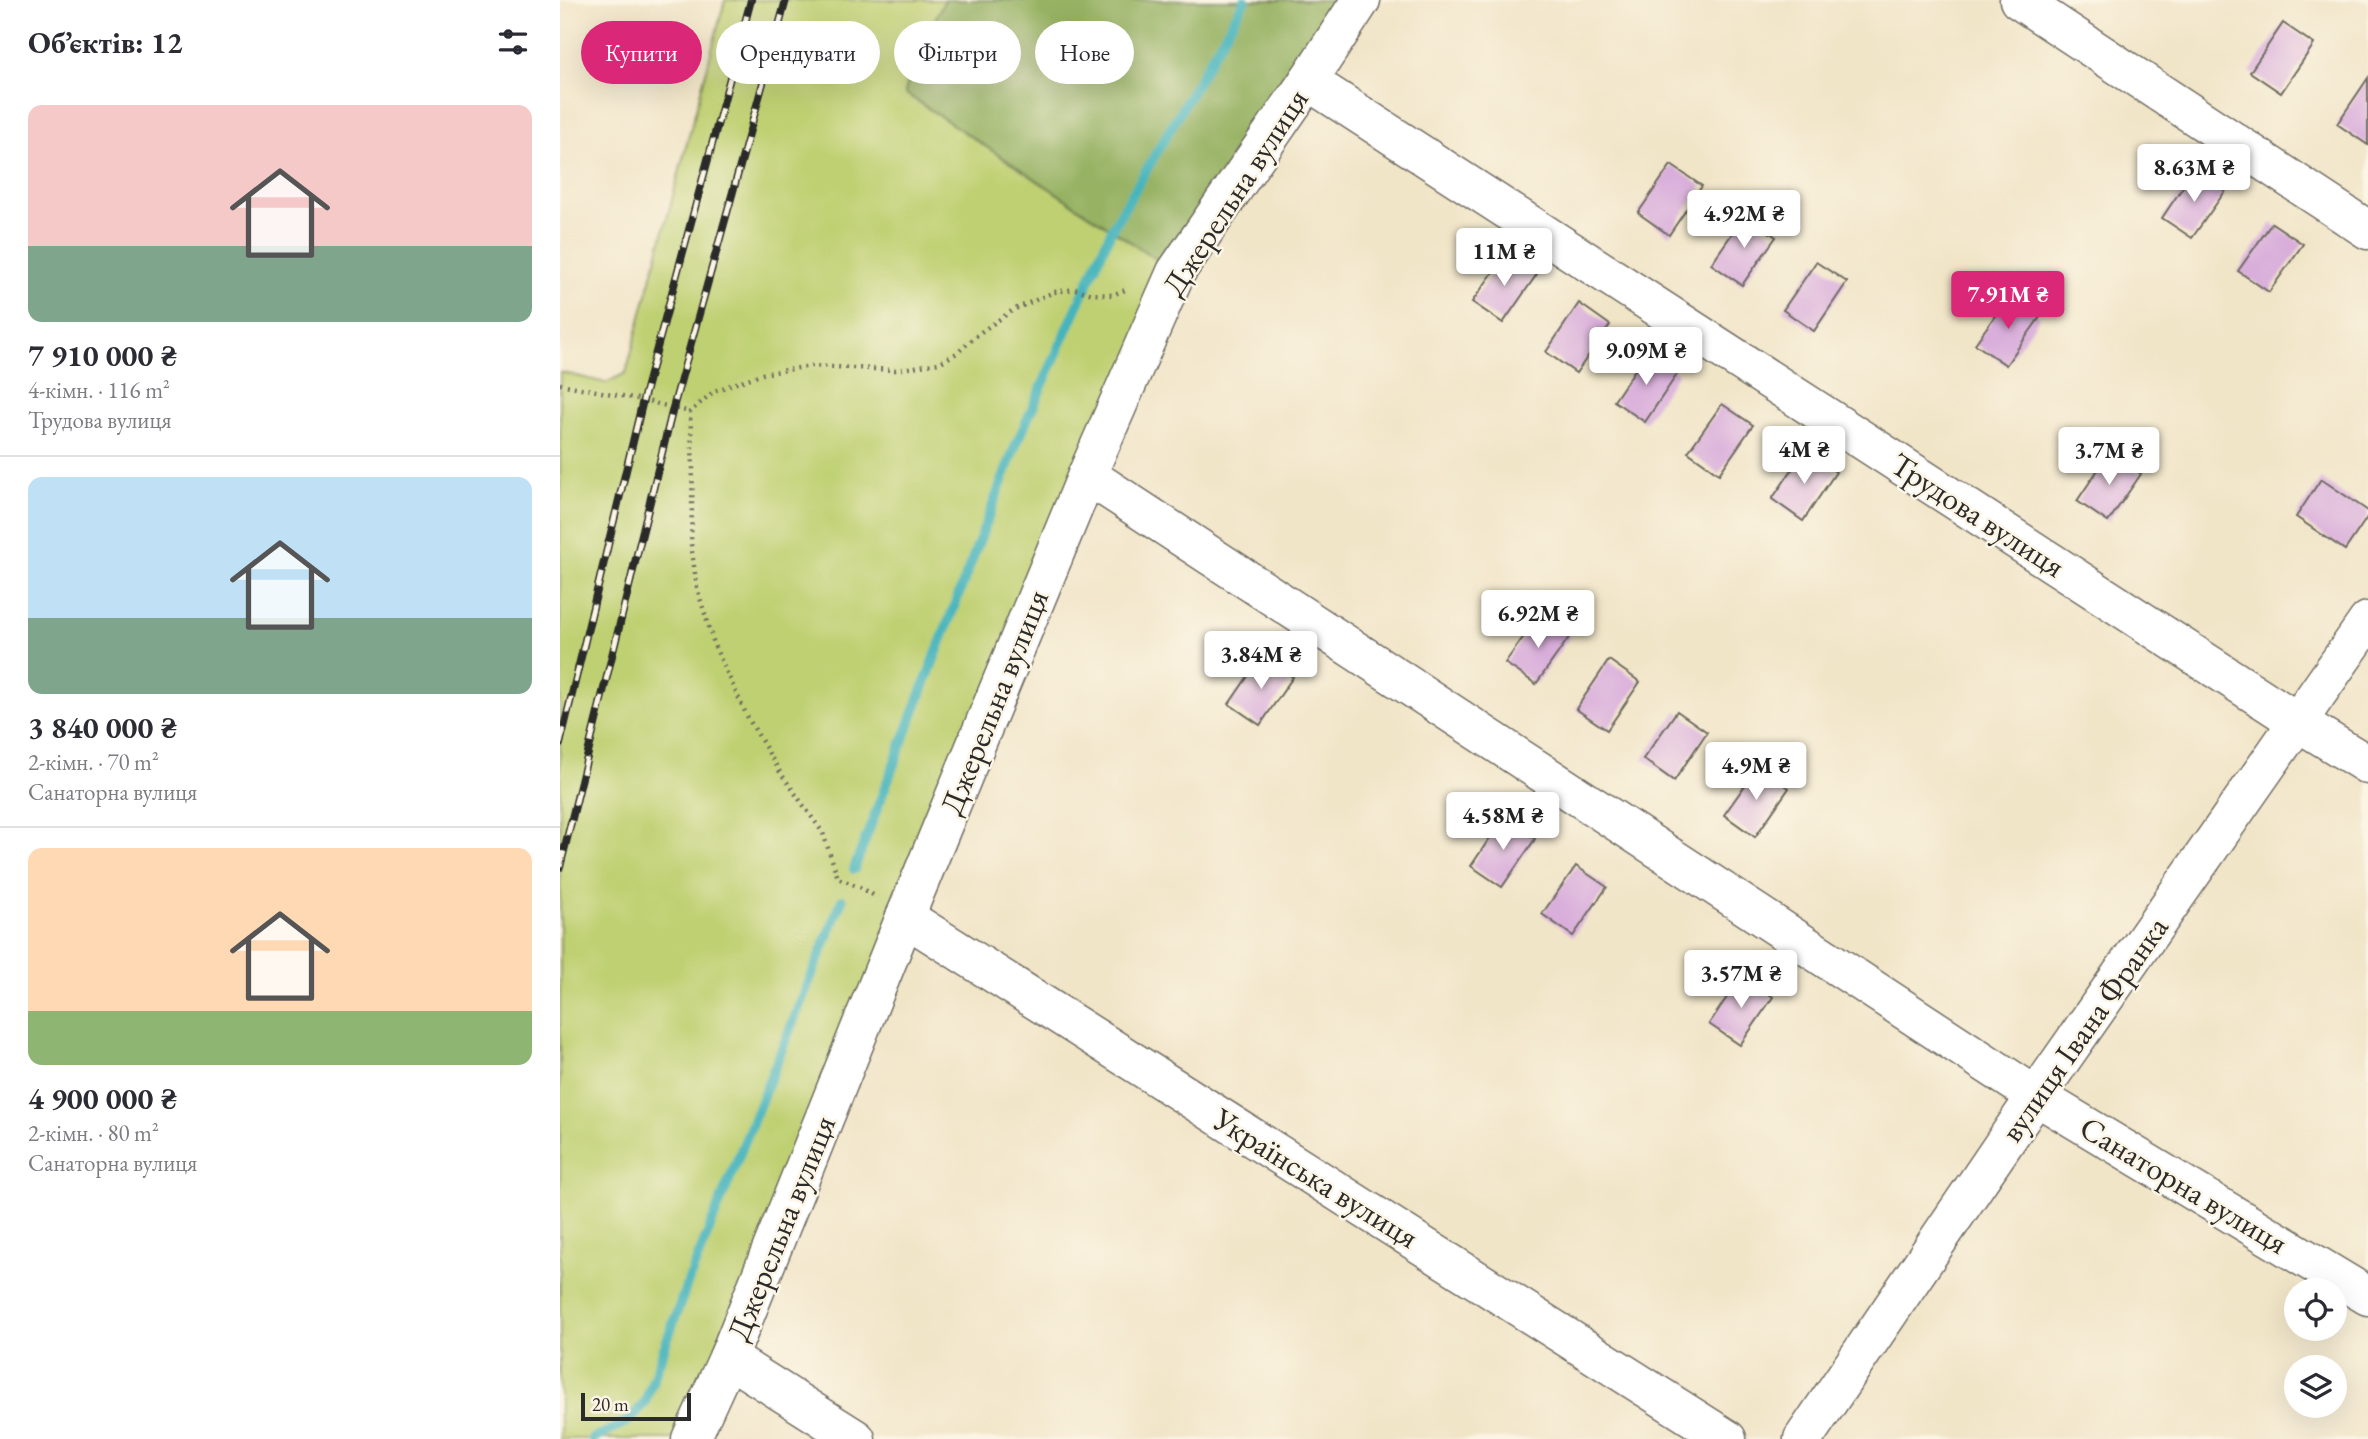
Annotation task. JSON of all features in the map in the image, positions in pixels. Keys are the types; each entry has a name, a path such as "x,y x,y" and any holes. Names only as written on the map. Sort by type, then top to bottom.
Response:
{"street":[{"name":"Джерельна вулиця","path":"691,1439 728,1358 1087,475 1176,272 1361,0"},
{"path":"2019,0 2368,230"},
{"name":"Трудова вулиця","path":"1308,81 2368,765"},
{"name":"Санаторна вулиця","path":"1087,475 2036,1096 2368,1297"},
{"name":"вулиця Івана Франка","path":"1804,1439 2036,1096 2368,621"},
{"name":"Українська вулиця","path":"905,918 1727,1439"},
{"path":"728,1358 856,1439"}],"path":[{"path":"690,412 714,391 762,374 811,366 896,370 939,363 957,353 1013,310 1054,292 1075,289 1093,294"},
{"path":"560,384 690,412"},
{"path":"690,412 693,467 691,544 697,588 715,647 748,718 780,772 823,833 838,878 862,888 905,918"}],"green space":[{"path":"725,0 945,0 934,21 894,21 894,84 907,84 905,93 1176,272 691,1439 560,1439 560,372 606,383 626,373 716,34 716,84 880,84 880,21 719,21"},
{"path":"945,0 1359,0 1176,272 905,93 907,84 1021,84 1021,21 934,21"}],"building":[{"path":"2283,23 2314,44 2281,93 2250,72"},
{"path":"2368,78 2368,145 2337,124"},
{"path":"1671,165 1702,186 1669,235 1638,213"},
{"path":"2195,169 2226,190 2192,238 2162,218"},
{"path":"1745,215 1776,237 1742,285 1711,264"},
{"path":"2272,223 2303,244 2269,292 2238,271"},
{"path":"1506,254 1537,274 1503,323 1472,302"},
{"path":"1816,262 1847,282 1814,331 1783,310"},
{"path":"2009,296 2040,317 2006,365 1975,344"},
{"path":"1579,303 1610,325 1576,373 1546,352"},
{"path":"1647,352 1678,373 1645,422 1614,401"},
{"path":"1722,404 1753,425 1719,474 1688,452"},
{"path":"1805,451 1836,472 1803,521 1772,499"},
{"path":"2110,452 2141,474 2108,522 2077,501"},
{"path":"2321,479 2368,511 2368,516 2345,550 2296,517"},
{"path":"1539,615 1570,636 1536,684 1505,663"},
{"path":"1262,656 1293,677 1260,725 1229,704"},
{"path":"1609,660 1640,682 1607,730 1576,709"},
{"path":"1677,711 1707,732 1674,781 1643,759"},
{"path":"1758,767 1789,788 1755,837 1724,815"},
{"path":"1504,817 1535,839 1502,887 1471,866"},
{"path":"1576,866 1607,887 1573,936 1542,914"},
{"path":"1742,975 1773,997 1740,1045 1709,1024"}],"waterway":[{"path":"854,869 1015,447 1112,229 1245,0"},
{"path":"593,1439 630,1420 645,1402 686,1287 842,900"}],"railway":[{"path":"560,744 643,400 751,0"},
{"path":"560,867 673,408 786,0"}]}
